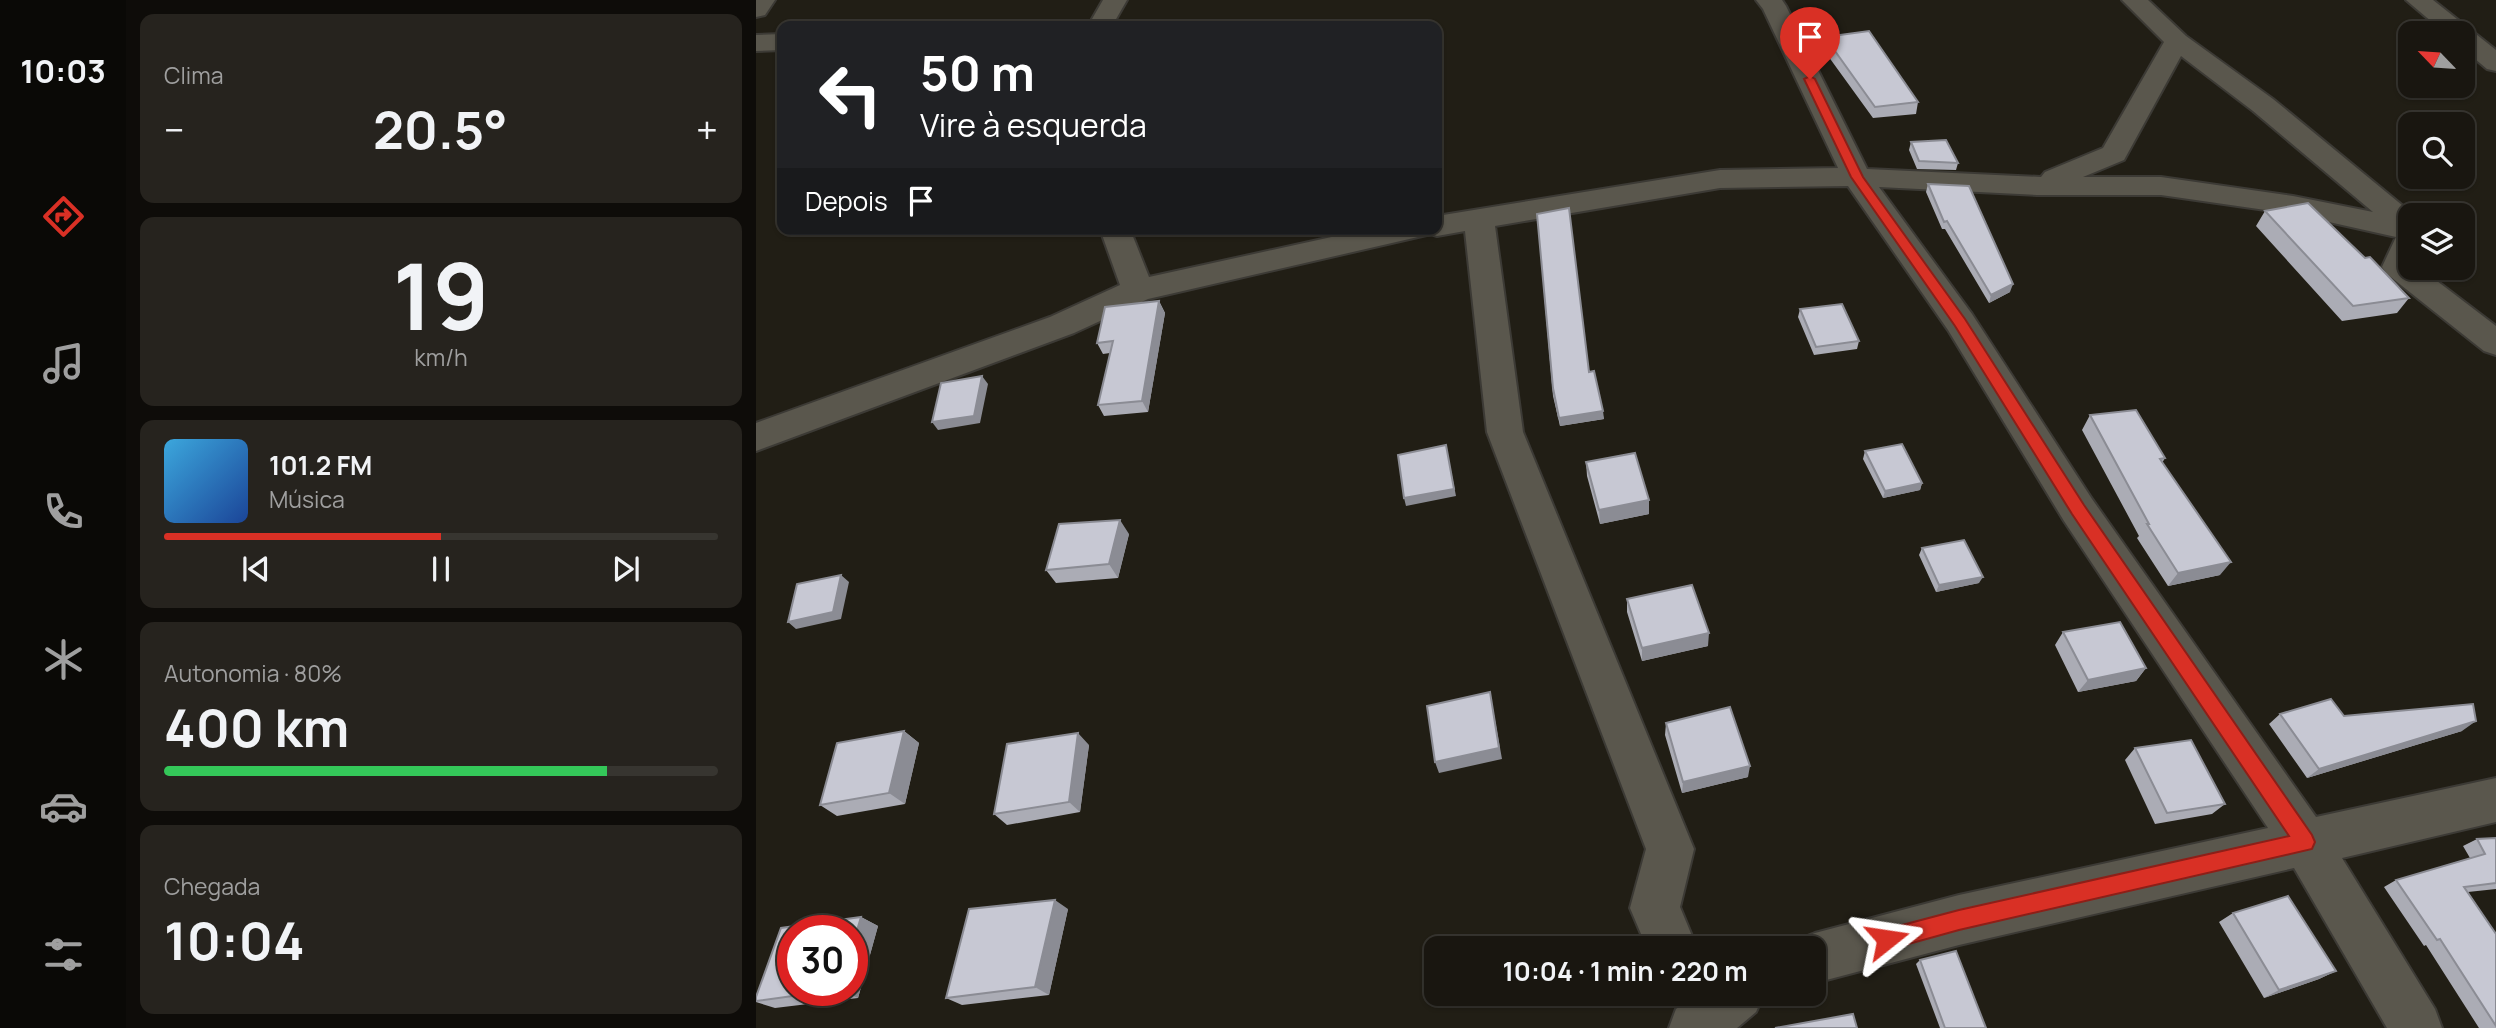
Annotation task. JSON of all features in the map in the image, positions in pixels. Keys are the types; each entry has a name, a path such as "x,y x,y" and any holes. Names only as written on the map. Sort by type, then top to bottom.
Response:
{"street":[{"path":"756,10 763,0"},
{"path":"1103,21 1115,0"},
{"path":"1768,0 1857,177 1960,322 2078,510 2305,842 2416,1028"},
{"path":"2134,0 2177,41 2263,105 2356,180 2398,218"},
{"path":"2418,0 2445,21"},
{"path":"2037,186 2114,154 2177,41"},
{"path":"756,43 777,42"},
{"path":"2475,46 2496,63"},
{"path":"1442,225 1720,179 1857,177 2037,186 2161,186 2294,205 2398,227"},
{"path":"1479,217 1505,432 1670,849 1655,908 1667,936"},
{"path":"1117,235 1138,290"},
{"path":"756,437 1062,325 1138,290 1389,235"},
{"path":"2415,280 2496,343"},
{"path":"1826,955 1959,920 2496,800"}],"building":[{"path":"1869,31 1918,102 1875,107 1825,37"},
{"path":"1946,140 1958,163 1919,161 1911,142"},
{"path":"1928,184 1969,186 2013,284 1991,295 1947,221 1944,222"},
{"path":"2308,203 2365,258 2370,257 2409,298 2353,306 2265,211"},
{"path":"1569,208 1589,372 1594,371 1603,411 1559,418 1553,388 1537,214"},
{"path":"1159,301 1142,401 1098,405 1113,341 1097,343 1105,307"},
{"path":"1842,304 1859,341 1816,347 1800,309"},
{"path":"982,376 974,416 932,422 941,383"},
{"path":"2136,410 2165,458 2160,459 2231,562 2178,573 2147,524 2090,415"},
{"path":"1902,444 1922,483 1885,491 1865,451"},
{"path":"1446,445 1454,489 1404,498 1398,455"},
{"path":"1635,453 1649,500 1599,510 1586,462"},
{"path":"1120,520 1109,564 1046,570 1059,524"},
{"path":"1964,540 1983,577 1939,585 1922,548"},
{"path":"841,575 833,612 788,622 797,584"},
{"path":"1692,585 1709,633 1642,648 1627,599"},
{"path":"2120,622 2146,668 2088,680 2063,632"},
{"path":"1490,692 1499,748 1435,762 1427,706"},
{"path":"2331,699 2344,716 2473,704 2476,721 2319,769 2280,714"},
{"path":"1730,707 1750,766 1683,782 1666,723"},
{"path":"904,731 889,793 820,805 837,743"},
{"path":"1078,733 1069,802 994,814 1007,744"},
{"path":"2191,740 2225,804 2167,813 2135,748"},
{"path":"2496,838 2496,883 2464,887 2496,934 2496,1026 2440,939 2437,940 2396,880 2485,854 2477,839"},
{"path":"2288,896 2336,971 2279,990 2233,913"},
{"path":"1055,900 1035,987 946,998 969,909"},
{"path":"777,939 777,998 756,1001"},
{"path":"1956,951 1986,1028 1945,1028 1920,960"},
{"path":"1853,1014 1857,1028 1775,1028"}],"route":[{"path":"1810,79 1857,177 1960,322 2078,510 2305,842 1959,920 1887,939"}]}
